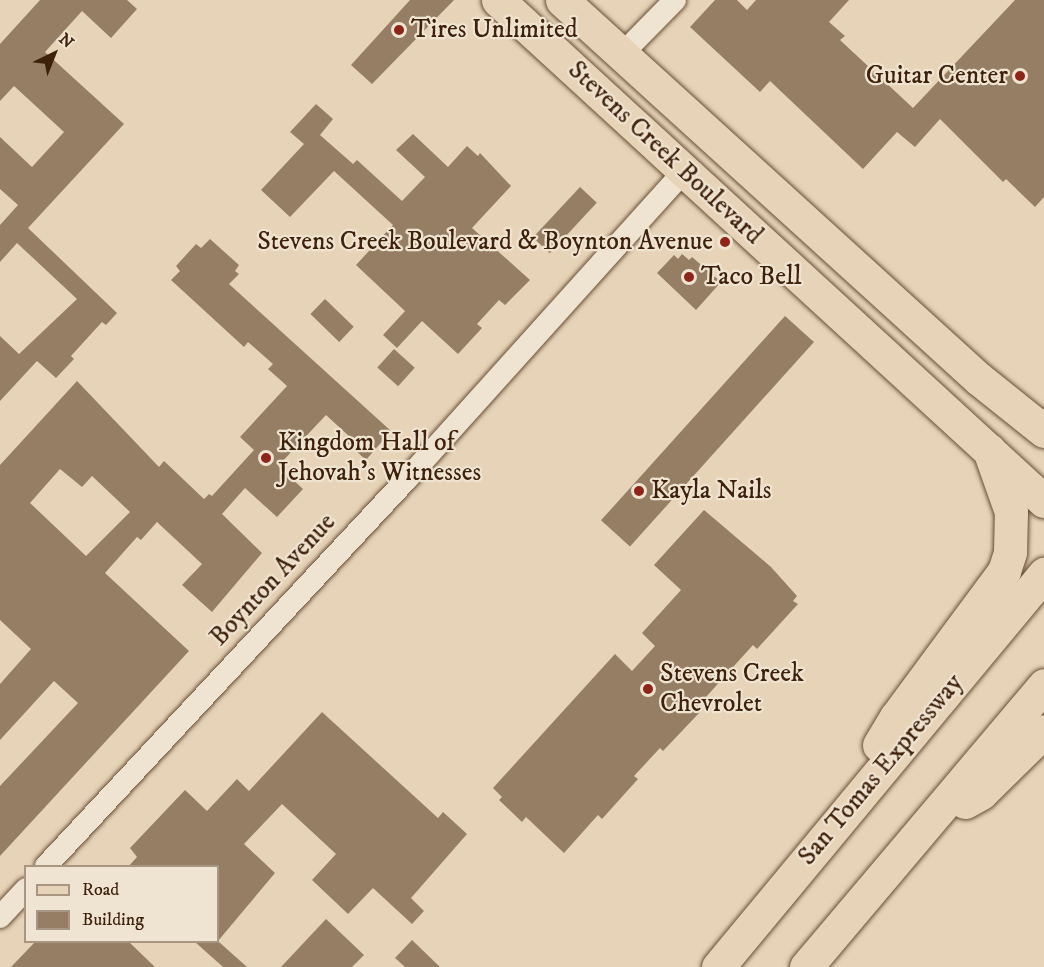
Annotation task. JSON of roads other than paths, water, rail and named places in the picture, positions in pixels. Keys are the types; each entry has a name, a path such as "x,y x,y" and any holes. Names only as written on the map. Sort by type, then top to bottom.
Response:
{"main road":[{"name":"Stevens Creek Boulevard","path":"498,0 1044,501"},
{"name":"Stevens Creek Boulevard","path":"562,0 979,379 1042,427"},
{"path":"540,39 571,38 602,58 621,55"},
{"path":"684,171 708,165 730,176 758,179"},
{"path":"849,808 896,717 1004,571 1010,552 1011,512 989,450"},
{"name":"San Tomas Expressway","path":"718,967 1044,574"},
{"path":"806,967 1044,685"},
{"path":"932,820 981,793 1044,731"}],"street":[{"path":"621,55 675,0"},
{"name":"Boynton Avenue","path":"48,865 406,480 460,415 684,171"},
{"path":"0,917 24,891"}],"place":[{"name":"Tires Unlimited","path":"399,30"},
{"name":"Guitar Center","path":"1020,76"},
{"name":"Stevens Creek Boulevard & Boynton Avenue","path":"725,242"},
{"name":"Taco Bell","path":"689,277"},
{"name":"Kingdom Hall of Jehovah’s Witnesses","path":"266,458"},
{"name":"Kayla Nails","path":"639,491"},
{"name":"Stevens Creek Chevrolet","path":"648,689"}]}
